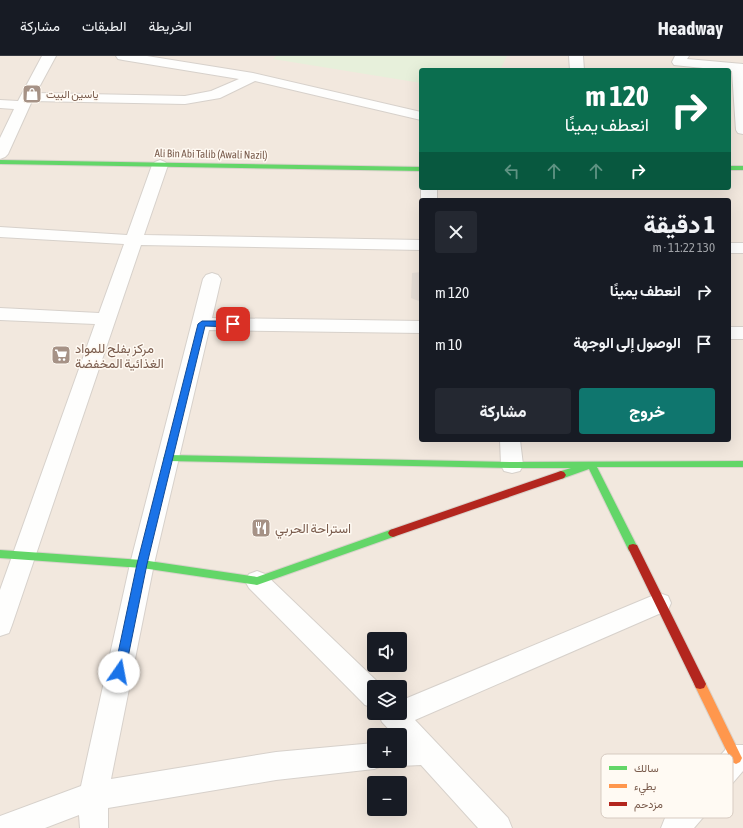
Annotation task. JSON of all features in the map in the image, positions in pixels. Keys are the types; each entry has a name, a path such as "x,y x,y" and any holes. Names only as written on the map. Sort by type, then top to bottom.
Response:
{"street":[{"path":"0,154 25,101 49,56"},
{"path":"123,56 253,77 419,116"},
{"path":"576,56 577,68"},
{"path":"682,56 679,62 740,67 743,130"},
{"path":"0,104 25,101 185,100 215,95 253,77"},
{"name":"Ali Bin Abi Talib (Awali Nazil)","path":"0,162 419,169"},
{"path":"0,625 160,165"},
{"path":"731,168 743,168"},
{"path":"0,232 135,240 419,245"},
{"path":"731,248 743,248"},
{"path":"94,828 93,796 142,564 212,279"},
{"path":"0,314 106,319"},
{"path":"202,324 419,327"},
{"path":"731,333 743,334"},
{"path":"510,442 512,465"},
{"path":"168,458 512,465 743,464"},
{"path":"0,554 142,564 257,581 591,464"},
{"path":"591,464 659,602 739,758"},
{"path":"257,581 367,689"},
{"path":"407,708 659,602"},
{"path":"395,720 413,752 498,828"},
{"path":"6,828 93,796 276,766 367,757"},
{"path":"675,828 684,818"}],"shaded area":[{"path":"0,56 743,56 743,828 0,828"}],"green space":[{"path":"276,56 507,56 501,68 419,68 419,83 273,59"}],"building":[{"path":"419,272 419,301 411,298 412,273"}],"traffic: fast":[{"path":"0,162 419,169"},
{"path":"731,168 743,168"},
{"path":"168,458 512,465 591,464 633,548"},
{"path":"561,475 591,464 743,464"},
{"path":"0,554 142,564 257,581 393,533"}],"traffic: slow":[{"path":"700,684 736,758"}],"traffic: jam":[{"path":"393,533 561,475"},
{"path":"633,548 700,684"}],"place":[{"name":"ياسين البيت","path":"32,94"},
{"name":"مركز بفلح للمواد الغذائية المخفضة","path":"61,355"},
{"name":"استراحة الحربي","path":"261,528"}],"route":[{"path":"119,672 142,564 202,324 233,324"}]}
